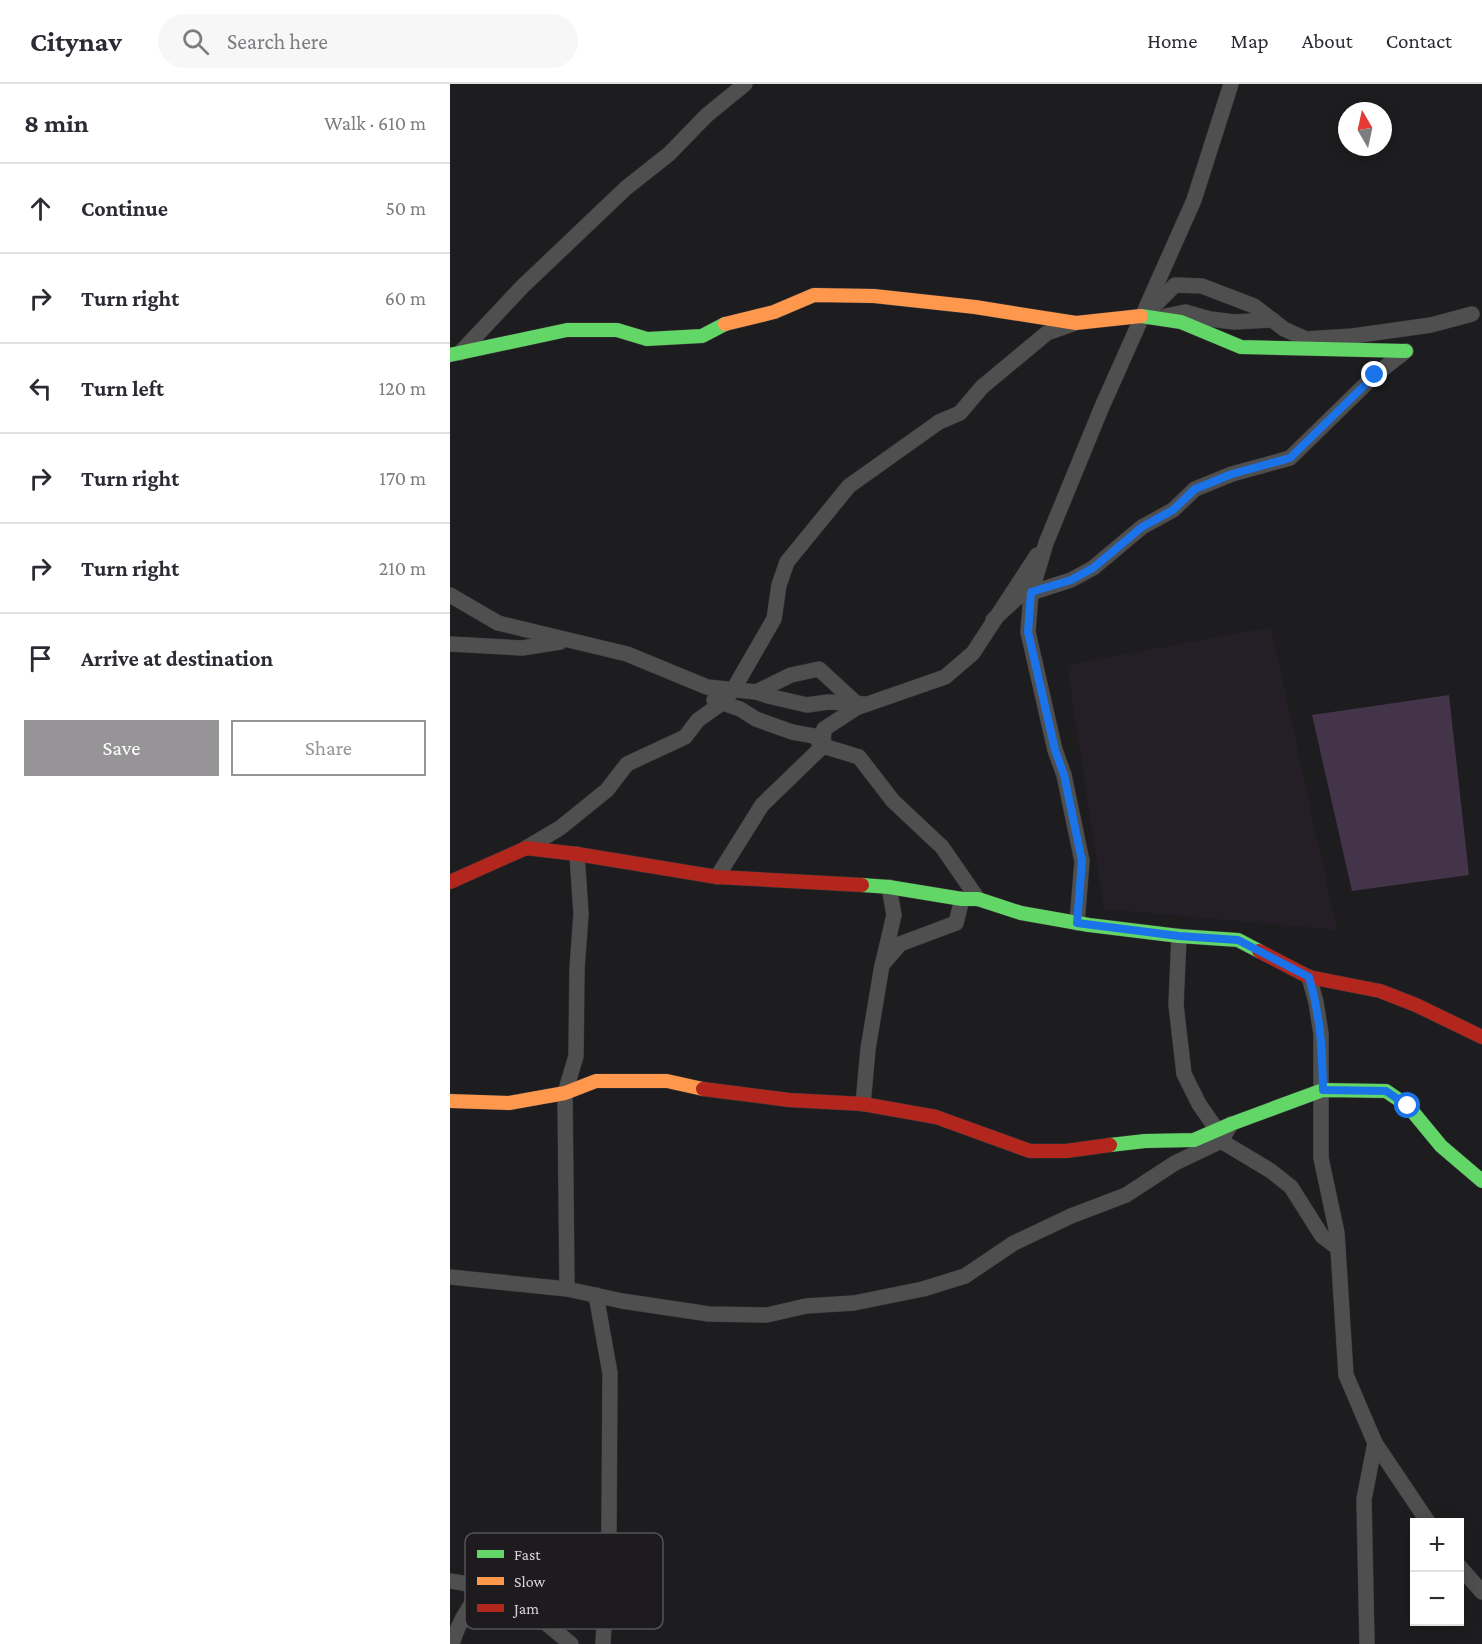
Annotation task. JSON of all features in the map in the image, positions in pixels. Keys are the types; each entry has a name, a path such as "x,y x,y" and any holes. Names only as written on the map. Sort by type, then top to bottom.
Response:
{"street":[{"path":"454,355 634,180 669,154 707,115 745,84"},
{"path":"1077,923 1082,861 1064,775 1055,750 1028,632 1031,592 1046,543 1147,317 1194,200 1231,84"},
{"path":"1147,317 1175,285 1202,286 1254,306 1284,329 1306,339 1353,336 1431,326 1472,314"},
{"path":"454,355 567,330 617,330 647,339 702,336 728,322 774,312 814,295 874,296 975,307 1076,323 1185,312 1210,319 1234,322 1273,320"},
{"path":"1147,317 1181,322 1241,347 1406,351"},
{"path":"450,882 526,848 568,822 607,790 627,764 684,738 698,720 722,703 733,690 774,619 779,585 787,562 849,486 939,422 960,413 982,387 1047,333 1076,323"},
{"path":"993,620 1018,597 1071,580 1093,568 1142,527 1173,510 1195,489 1232,474 1290,458 1375,375 1406,351"},
{"path":"717,878 762,805 824,746 824,729 862,704 945,677 973,653 1046,543"},
{"path":"450,595 498,622 627,654 707,687 756,692 807,705 828,702 862,704"},
{"path":"450,644 522,648 567,640"},
{"path":"756,692 791,675 819,669 862,704"},
{"path":"672,673 694,691 740,709 756,719 814,736 824,746 859,757 893,801 942,846 978,899"},
{"path":"526,848 576,854 717,878 889,887 962,899 978,899 1021,914 1077,923 1179,936 1238,940 1309,977 1380,992 1416,1005 1482,1037"},
{"path":"567,1289 565,1094 576,1056 577,969 581,914 576,854"},
{"path":"863,1104 868,1049 882,965 894,915 889,887"},
{"path":"882,965 900,944 956,922 962,899"},
{"path":"1179,936 1176,1005 1184,1074 1199,1104 1223,1132 1291,1187 1322,1236 1338,1248"},
{"path":"1309,977 1321,1034 1323,1090 1321,1158 1337,1233 1346,1375 1375,1443 1425,1518"},
{"path":"450,1101 509,1103 565,1094 596,1082 667,1082 717,1092 789,1100 863,1104 936,1117 1030,1151 1066,1151 1145,1141 1194,1140 1223,1132 1323,1090 1386,1091 1408,1106 1441,1146 1482,1181"},
{"path":"450,1276 567,1289 622,1301 709,1314 767,1315 806,1306 854,1303 923,1289 966,1276 1014,1243 1071,1216 1126,1195 1223,1132"},
{"path":"596,1295 610,1373 609,1533"},
{"path":"1367,1644 1364,1499 1375,1443"},
{"path":"1464,1572 1482,1592"},
{"path":"450,1581 465,1584"},
{"path":"453,1644 465,1614"},
{"path":"553,1629 571,1644"},
{"path":"603,1644 604,1629"}],"shaded area":[{"path":"1271,627 1337,930 1104,909 1067,665"},
{"path":"1449,695 1469,875 1352,891 1312,715"}],"traffic: fast":[{"path":"1141,316 1181,322 1241,347 1406,351"},
{"path":"450,355 567,330 617,330 647,339 702,336 725,324"},
{"path":"862,885 962,899 978,899 1021,913 1089,925 1179,936 1238,940 1259,951"},
{"path":"1110,1145 1145,1141 1194,1140 1323,1090 1386,1091 1408,1106 1441,1146 1482,1181"}],"traffic: slow":[{"path":"725,324 774,312 814,295 874,296 975,307 1076,323 1141,316"},
{"path":"450,1101 509,1103 565,1093 596,1081 667,1081 703,1089"}],"traffic: jam":[{"path":"450,882 526,848 717,877 862,885"},
{"path":"1259,951 1309,977 1380,991 1416,1005 1482,1037"},
{"path":"703,1089 789,1100 863,1104 936,1117 1030,1151 1066,1151 1110,1145"}],"route":[{"path":"1375,375 1290,458 1232,474 1195,489 1173,510 1142,527 1093,568 1071,580 1031,592 1028,632 1055,750 1064,775 1082,861 1077,923 1179,936 1238,940 1309,977 1321,1034 1323,1090 1386,1091 1408,1106"}]}
